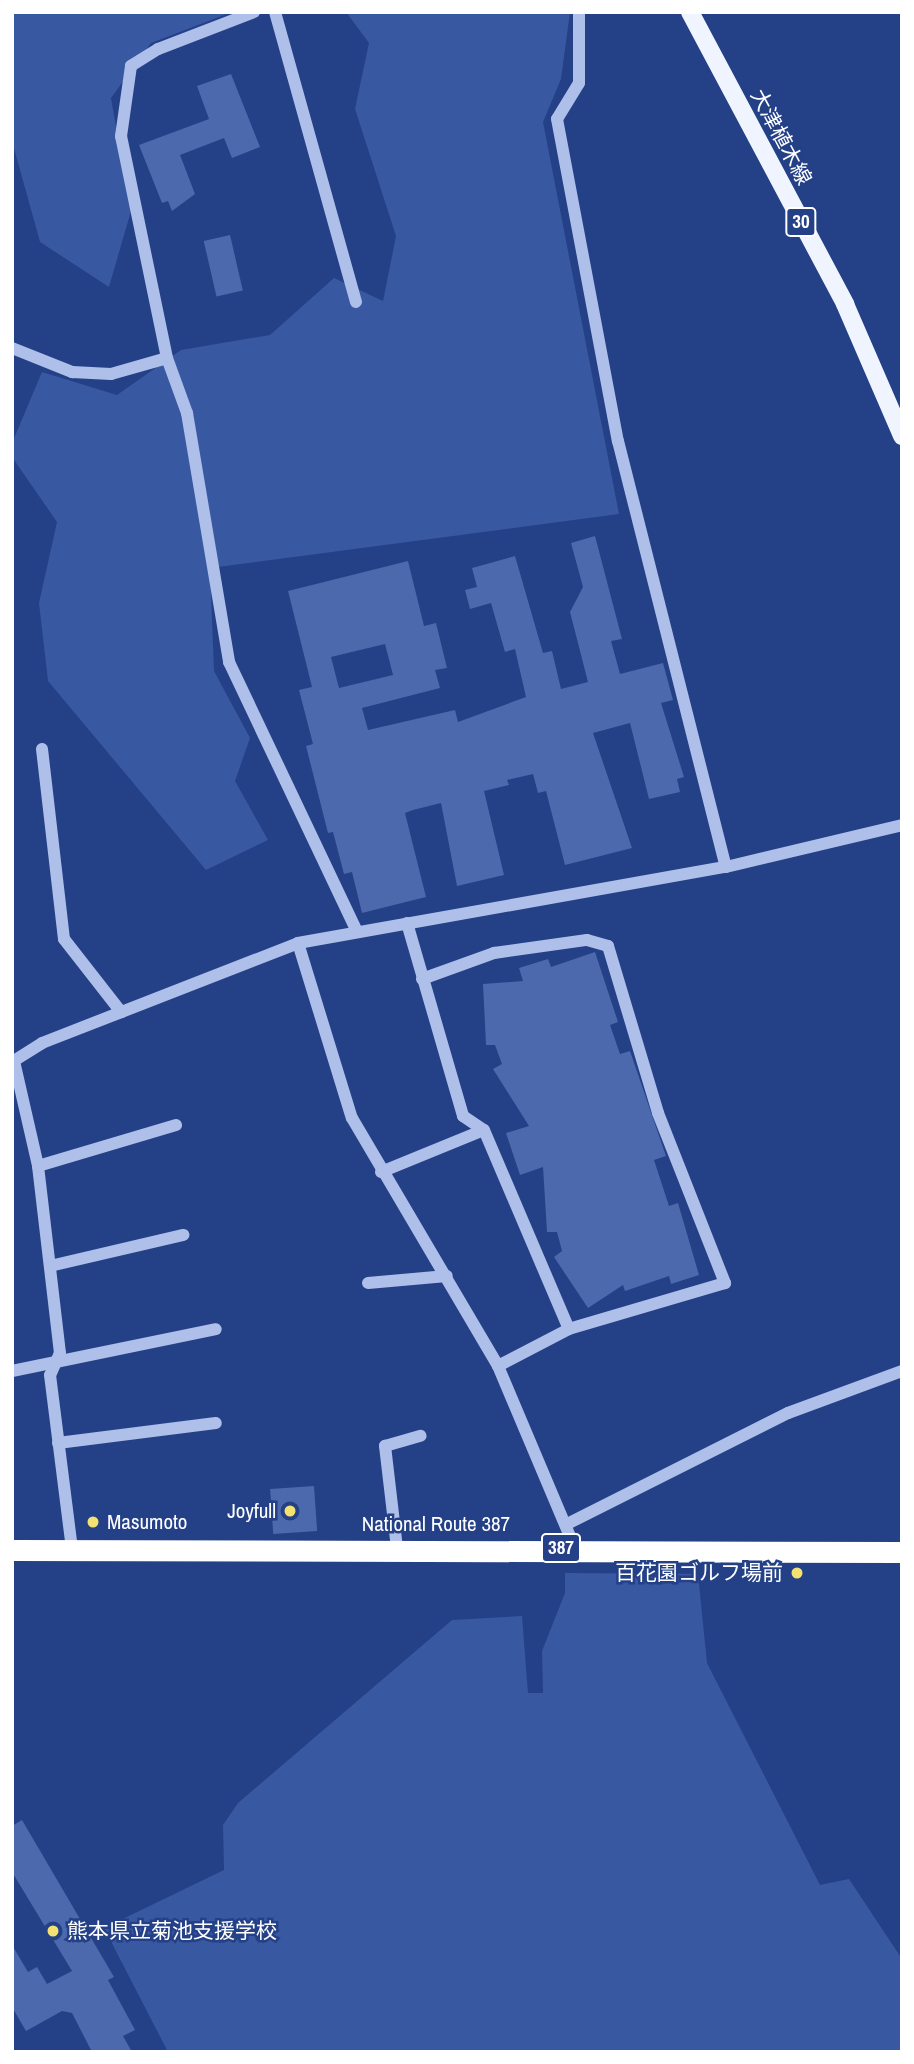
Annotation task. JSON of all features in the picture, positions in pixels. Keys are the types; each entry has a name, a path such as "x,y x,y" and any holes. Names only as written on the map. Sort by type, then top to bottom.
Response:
{"highway":[{"name":"National Route 387","path":"12,1549 575,1548 902,1552"}],"main road":[{"name":"大津植木線","path":"690,12 845,304 902,436"}],"street":[{"path":"254,12 159,49 131,66 121,136 167,358 187,413 229,662 357,932"},
{"path":"275,12 356,302"},
{"path":"579,12 579,83 557,119 618,441 726,867"},
{"path":"12,348 72,372 111,374 167,358"},
{"path":"42,748 64,939 121,1012"},
{"path":"72,1549 50,1375 60,1353 38,1166 13,1061 121,1012 298,943 726,867 902,825"},
{"path":"407,923 463,1116 484,1130 569,1329"},
{"path":"422,979 494,953 587,940 608,946 658,1113 725,1283 569,1329 498,1366"},
{"path":"298,943 352,1118 381,1172 447,1276 498,1366 575,1548"},
{"path":"38,1166 176,1125"},
{"path":"381,1172 484,1130"},
{"path":"50,1266 183,1235"},
{"path":"368,1283 447,1276"},
{"path":"12,1371 216,1329"},
{"path":"566,1524 788,1413 902,1371"},
{"path":"58,1443 216,1423"},
{"path":"397,1548 385,1446 421,1436"}],"shaded area":[{"path":"12,12 232,12 151,43 111,98 131,211 109,287 40,242 12,141"},
{"path":"346,12 570,12 561,79 543,122 619,514 210,568 214,671 250,738 235,781 268,840 206,870 48,681 39,603 57,522 12,457 12,443 42,372 117,395 181,350 270,335 334,278 383,301 396,236 355,109 369,43"},
{"path":"565,1573 698,1574 707,1663 820,1885 849,1879 902,1959 902,2052 168,2052 104,1928 224,1870 223,1825 238,1803 452,1620 522,1616 528,1693 543,1693 542,1651 565,1593"}],"building":[{"path":"231,74 260,147 232,158 224,138 180,155 195,194 172,211 168,201 162,203 139,145 209,119 197,86"},
{"path":"230,235 243,291 217,297 204,241"},
{"path":"595,536 622,639 611,641 620,674 663,663 673,700 661,703 684,777 677,779 680,792 649,799 630,723 593,733 632,848 565,865 546,791 538,793 533,774 507,780 509,785 484,791 504,875 457,886 441,803 413,810 405,813 426,897 362,913 352,872 344,874 333,832 328,833 306,746 313,744 299,690 312,687 288,591 408,561 424,626 436,623 447,668 435,670 440,688 362,708 368,730 455,710 458,722 526,697 515,649 505,652 491,603 470,609 465,590 477,587 472,568 515,556 543,653 552,651 561,689 588,682 570,612 583,587 571,543","holes":["385,644 393,675 339,688 331,657"]},
{"path":"595,952 618,1022 610,1025 620,1054 630,1051 666,1156 654,1160 669,1206 678,1203 699,1275 671,1284 669,1276 625,1291 623,1285 588,1308 554,1257 562,1251 557,1232 547,1232 543,1167 520,1175 506,1133 529,1126 493,1069 502,1064 495,1045 486,1045 483,984 523,981 519,968 548,959 551,967"},
{"path":"314,1486 317,1531 273,1534 270,1489"},
{"path":"22,1820 114,1977 108,1980 135,2030 123,2036 132,2052 92,2052 72,2013 62,2011 26,2031 12,2007 12,1945 28,1972 37,1967 47,1984 72,1971 12,1872 12,1826"}],"place":[{"name":"Joyfull","path":"290,1511"},
{"name":"Masumoto","path":"93,1522"},
{"name":"百花園ゴルフ場前","path":"797,1573"},
{"name":"熊本県立菊池支援学校","path":"53,1931"}]}
